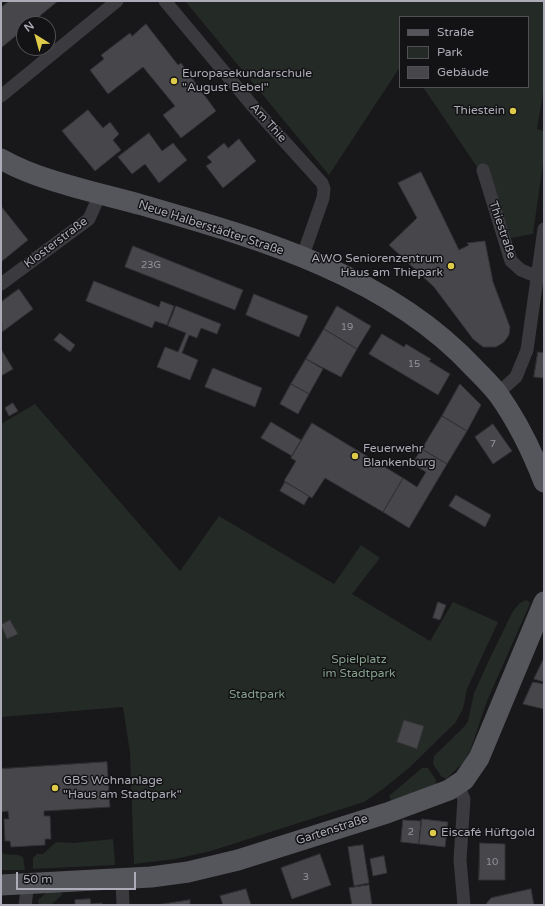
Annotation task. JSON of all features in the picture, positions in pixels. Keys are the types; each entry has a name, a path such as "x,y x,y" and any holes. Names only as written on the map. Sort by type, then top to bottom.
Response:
{"main road":[{"name":"Neue Halberstädter Straße","path":"1,159 26,170 100,194 231,232 302,258 374,290 418,318 441,336 498,393 526,439 544,482"},
{"name":"Gartenstraße","path":"1,885 122,879 188,872 238,860 400,808 458,785 469,775 479,758 544,602"}],"street":[{"path":"1,96 117,1"},
{"name":"Am Thie","path":"165,1 256,110 322,183 324,189 323,198 302,258"},
{"name":"Thiestraße","path":"483,170 511,261 521,270 538,277"},
{"name":"Klosterstraße","path":"1,284 90,219 100,194"},
{"path":"498,393 516,378 527,350 544,229"},
{"path":"458,785 464,799 460,860 464,905"},
{"path":"122,879 123,905"},
{"path":"25,905 28,884"}],"green space":[{"path":"185,1 544,1 544,87 537,129 544,131 544,156 533,234 511,238 489,169 477,167 424,88 529,88 529,16 399,16 399,69 329,175"},
{"name":"Stadtpark","path":"35,404 180,571 219,516 334,584 361,545 380,558 352,594 430,641 453,602 498,622 467,689 463,709 455,723 410,767 364,802 211,851 175,859 134,864 130,753 123,707 1,717 1,424"},
{"path":"526,600 530,602 529,606 487,701 470,751 464,762 446,779 441,776 433,764 434,756 465,726 468,721 474,693 490,658 513,611 520,603"},
{"path":"422,768 428,768 436,780 436,785 392,802 389,796"},
{"path":"113,839 115,865 33,869 33,858 37,854 43,854 56,842 74,843"},
{"path":"1,853 23,857 25,870 1,870"},
{"path":"61,890 62,895 51,905 39,905 38,900 46,893"}],"building":[{"path":"9,1 58,1 40,16 16,16 16,36 1,48 1,8"},
{"name":"Europasekundarschule \"August Bebel\"","path":"146,24 178,65 181,63 216,111 181,138 163,115 175,106 143,67 108,94 90,70 104,59 101,55 130,33 132,36"},
{"path":"88,110 103,128 110,122 119,134 113,140 121,150 95,171 62,131"},
{"path":"149,133 162,151 173,143 187,160 159,183 145,164 132,174 118,157"},
{"path":"239,139 256,161 223,188 206,166 212,162 207,157 224,143 228,148"},
{"name":"AWO Seniorenzentrum Haus am Thiepark","path":"421,172 459,250 469,245 467,243 485,241 493,282 510,327 509,335 504,342 496,347 483,347 473,339 434,287 389,245 417,218 398,183"},
{"path":"1,206 28,240 1,262"},
{"path":"133,246 243,290 235,310 125,267"},
{"path":"94,281 159,307 161,301 174,306 167,325 155,321 152,328 86,301"},
{"path":"19,289 33,309 2,332 1,302"},
{"path":"254,294 308,316 299,337 246,315"},
{"path":"176,306 221,324 217,334 201,328 197,338 189,335 182,353 198,360 190,380 157,367 165,347 178,352 186,333 168,326"},
{"path":"337,306 371,326 357,349 324,329"},
{"path":"324,329 357,349 341,377 306,359"},
{"path":"60,333 75,345 70,352 54,340"},
{"path":"382,334 404,347 406,344 431,359 429,361 450,374 438,395 369,354"},
{"path":"1,349 13,369 1,376"},
{"path":"538,352 544,353 544,378 534,377"},
{"path":"306,359 323,369 309,394 291,384"},
{"path":"213,368 262,388 255,407 205,387"},
{"path":"291,384 309,394 298,414 280,404"},
{"path":"460,384 481,405 467,431 442,416"},
{"path":"13,403 18,411 9,416 5,408"},
{"path":"442,416 467,431 447,464 422,449"},
{"path":"271,422 301,440 292,456 261,438"},
{"path":"312,423 403,478 383,512 325,478 312,498 284,481 296,461 291,458"},
{"path":"493,424 512,451 493,464 475,437"},
{"path":"422,449 447,464 409,528 383,512 403,478 417,487 426,472 412,464"},
{"path":"285,482 309,496 304,505 280,491"},
{"path":"456,495 491,515 485,527 449,506"},
{"path":"438,602 446,605 440,620 433,618"},
{"path":"10,620 18,634 7,639 1,625"},
{"path":"544,658 544,682 534,679"},
{"path":"533,682 544,684 544,709 523,704"},
{"path":"404,720 424,726 417,749 397,742"},
{"name":"GBS Wohnanlage \"Haus am Stadtpark\"","path":"107,762 110,807 44,811 44,816 50,816 51,839 45,839 45,845 11,847 10,841 5,841 4,819 9,819 8,811 1,812 1,769"},
{"path":"422,819 448,822 445,847 419,844"},
{"path":"403,820 421,821 419,844 401,842"},
{"path":"480,843 505,844 505,880 479,880"},
{"path":"363,845 369,883 354,886 348,847"},
{"path":"320,854 331,885 292,899 281,868"},
{"path":"384,856 387,873 373,876 370,859"},
{"path":"369,885 372,905 352,905 349,888"},
{"path":"246,889 251,905 223,905 220,896"},
{"path":"531,889 534,905 485,905 491,898"},
{"path":"90,899 91,904 102,903 102,905 75,905 75,900"},
{"path":"190,900 190,905 157,905"}],"place":[{"name":"Europasekundarschule \"August Bebel\"","path":"174,81"},
{"name":"Thiestein","path":"513,111"},
{"name":"AWO Seniorenzentrum Haus am Thiepark","path":"451,266"},
{"name":"Feuerwehr Blankenburg","path":"355,456"},
{"name":"GBS Wohnanlage \"Haus am Stadtpark\"","path":"55,788"},
{"name":"Eiscafé Hüftgold","path":"433,833"}],"park label":[{"name":"Spielplatz im Stadtpark","path":"359,667"}]}
